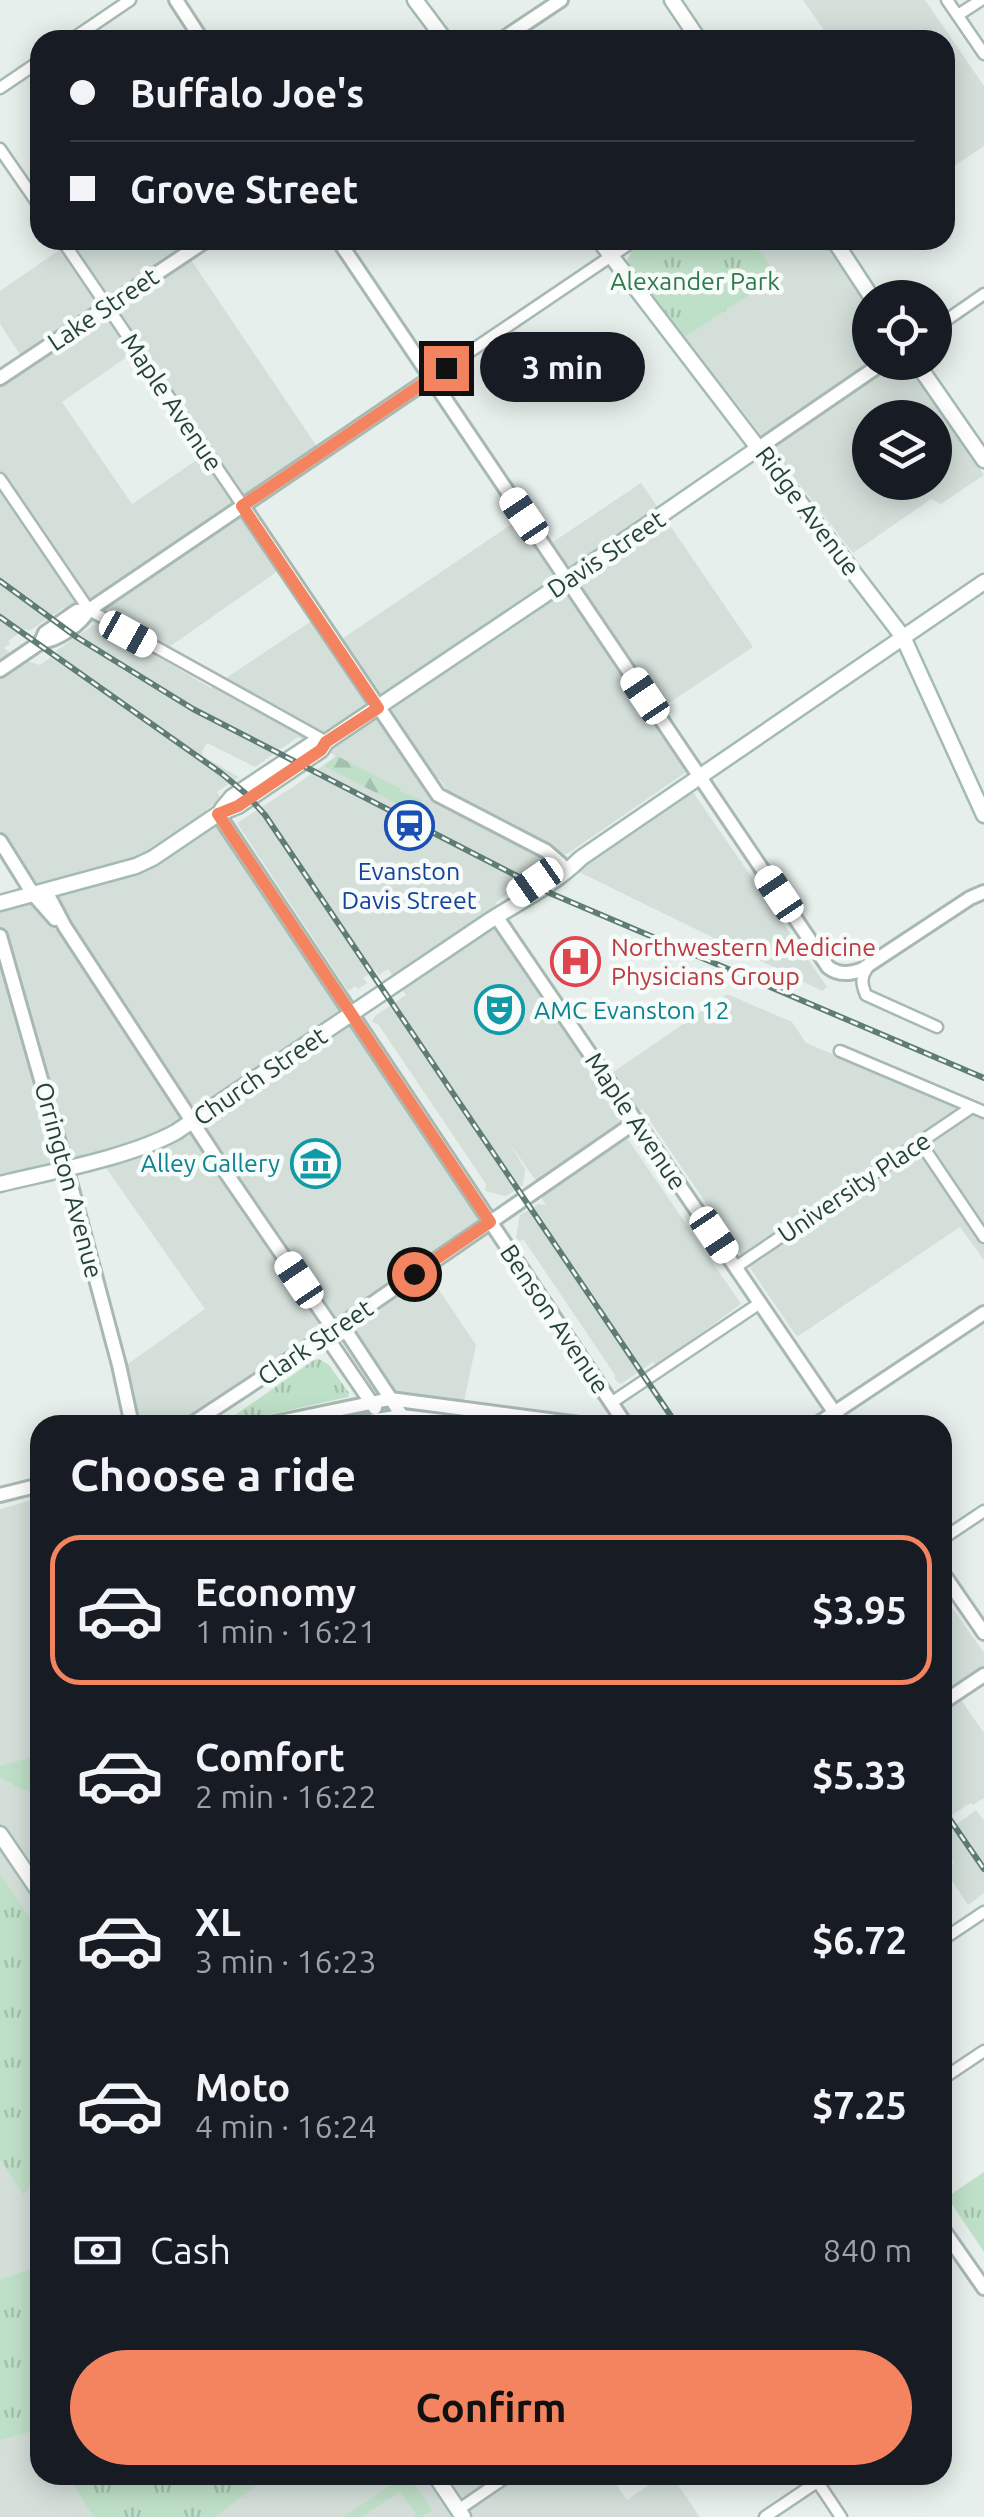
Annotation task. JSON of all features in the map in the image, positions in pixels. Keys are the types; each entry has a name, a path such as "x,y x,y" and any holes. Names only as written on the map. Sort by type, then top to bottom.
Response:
{"main road":[{"path":"415,0 438,30"},
{"path":"672,0 692,30"},
{"name":"Ridge Avenue","path":"606,250 904,637 983,809"},
{"path":"841,250 860,280"},
{"path":"928,380 984,460"},
{"name":"Davis Street","path":"0,903 153,858 321,750 326,742 760,447"},
{"name":"Church Street","path":"0,1184 160,1140 192,1122 568,871 581,858 984,582"},
{"name":"Church Street","path":"496,916 509,900 561,864 581,858"},
{"path":"0,1834 30,1878"},
{"path":"441,2485 460,2513"}],"street":[{"path":"85,30 130,0"},
{"path":"176,0 196,30"},
{"path":"516,30 561,0"},
{"path":"948,0 984,54"},
{"path":"958,15 981,0"},
{"path":"0,88 30,67"},
{"path":"0,149 30,193"},
{"name":"Maple Avenue","path":"69,250 438,795 546,851 561,864"},
{"name":"Lake Street","path":"0,378 192,250"},
{"path":"345,250 828,966 844,973 868,967 984,892"},
{"path":"0,670 41,642 45,633 77,612 89,610 620,250"},
{"path":"952,316 984,294"},
{"name":"Davis Street","path":"760,447 858,380"},
{"path":"0,480 89,610 326,742"},
{"name":"Benson Avenue","path":"218,814 619,1415"},
{"path":"0,842 64,927 316,1305 334,1330 348,1334 401,1415"},
{"name":"Maple Avenue","path":"496,916 836,1415"},
{"name":"Orrington Avenue","path":"0,936 131,1415"},
{"path":"868,967 862,982 866,994 937,1026"},
{"path":"840,1051 984,1112"},
{"name":"University Place","path":"736,1268 972,1107"},
{"name":"Clark Street","path":"205,1415 636,1121"},
{"path":"920,1142 984,1236"},
{"path":"611,1403 760,1303"},
{"path":"316,1305 320,1327 316,1342"},
{"path":"844,1415 984,1313"},
{"path":"334,1330 330,1342 379,1415"},
{"path":"311,1415 390,1399 511,1415"},
{"path":"0,1495 30,1487"},
{"path":"952,1533 984,1512"},
{"path":"952,1587 984,1633"},
{"path":"952,1696 984,1675"},
{"path":"952,1933 984,1912"},
{"path":"952,2072 984,2051"},
{"path":"952,2242 984,2288"},
{"path":"460,2513 496,2485"},
{"path":"765,2517 806,2485"},
{"path":"820,2485 841,2517"}],"shaded area":[{"path":"803,0 925,0 946,30 824,30"},
{"path":"955,44 984,86 984,146 955,165"},
{"path":"59,250 193,250 187,254 322,454 245,506 285,566 156,656 211,688 319,616 336,643 525,515 547,546 641,483 753,647 657,711 695,766 567,854 460,801 439,779 424,790 439,806 548,860 505,889 507,894 495,903 609,1075 727,994 792,1022 806,1043 984,1118 984,1260 960,1227 797,1337 642,1109 536,1181 508,1141 525,1169 523,1185 506,1196 485,1191 486,1184 378,1024 372,1022 406,995 388,969 379,975 375,970 363,978 367,983 348,991 237,823 336,756 298,737 255,767 207,743 203,756 239,777 217,792 221,799 206,810 484,1221 200,1415 129,1414 114,1374 205,1309 97,1155 0,1182 0,903 34,892 0,839 0,378 24,361 0,324 0,291","holes":["134,352 204,455 132,504 62,402","63,608 83,614 95,624 40,665 15,657 4,648 21,632 29,631"]},
{"path":"758,250 832,250 852,280 852,380 920,380 933,400 852,400 852,500 930,500 853,553 685,337 777,276"},
{"path":"952,428 984,475 952,497"},
{"path":"693,792 827,987 822,991 577,871"},
{"path":"627,1138 741,1304 656,1366 653,1362 621,1384 524,1240 516,1237 520,1215 538,1204 546,1205 540,1196"},
{"path":"429,1275 476,1345 464,1401 393,1391 351,1329"},
{"path":"30,1501 30,2485 617,2485 627,2500 649,2485 678,2485 700,2517 0,2517 0,1509"},
{"path":"952,1607 984,1653 980,1670 952,1688"},
{"path":"961,1700 984,1733 984,1798 952,1815 952,1706"},
{"path":"976,1810 984,1821 984,1893 968,1905 952,1881 952,1828"}],"green space":[{"name":"Alexander Park","path":"758,250 778,276 685,337 627,261 631,252"},
{"path":"337,756 423,801 417,814 324,766"},
{"path":"314,1360 329,1365 348,1397 266,1415 235,1415"},
{"path":"30,1758 30,1792 0,1777 0,1766"},
{"path":"0,1874 30,1918 30,2184 24,2195 0,2160"},
{"path":"984,2172 984,2252 952,2204 952,2194"},
{"path":"30,2269 30,2432 0,2440 0,2280"},
{"path":"73,2485 257,2485 215,2517 94,2517"},
{"path":"392,2485 415,2485 432,2510 422,2517 413,2517 416,2514 400,2491 362,2517 343,2517"}],"railway":[{"path":"0,581 78,638 193,709 552,894 984,1078"},
{"path":"0,617 221,773 265,815 670,1415"},
{"path":"952,1823 984,1869"}],"place":[{"name":"Evanston Davis Street","path":"409,825"},
{"name":"Northwestern Medicine Physicians Group","path":"576,961"},
{"name":"AMC Evanston 12","path":"499,1010"},
{"name":"Alley Gallery","path":"315,1163"}],"route":[{"path":"414,1274 490,1222 218,814 238,806 378,708 242,506 446,368"}]}
